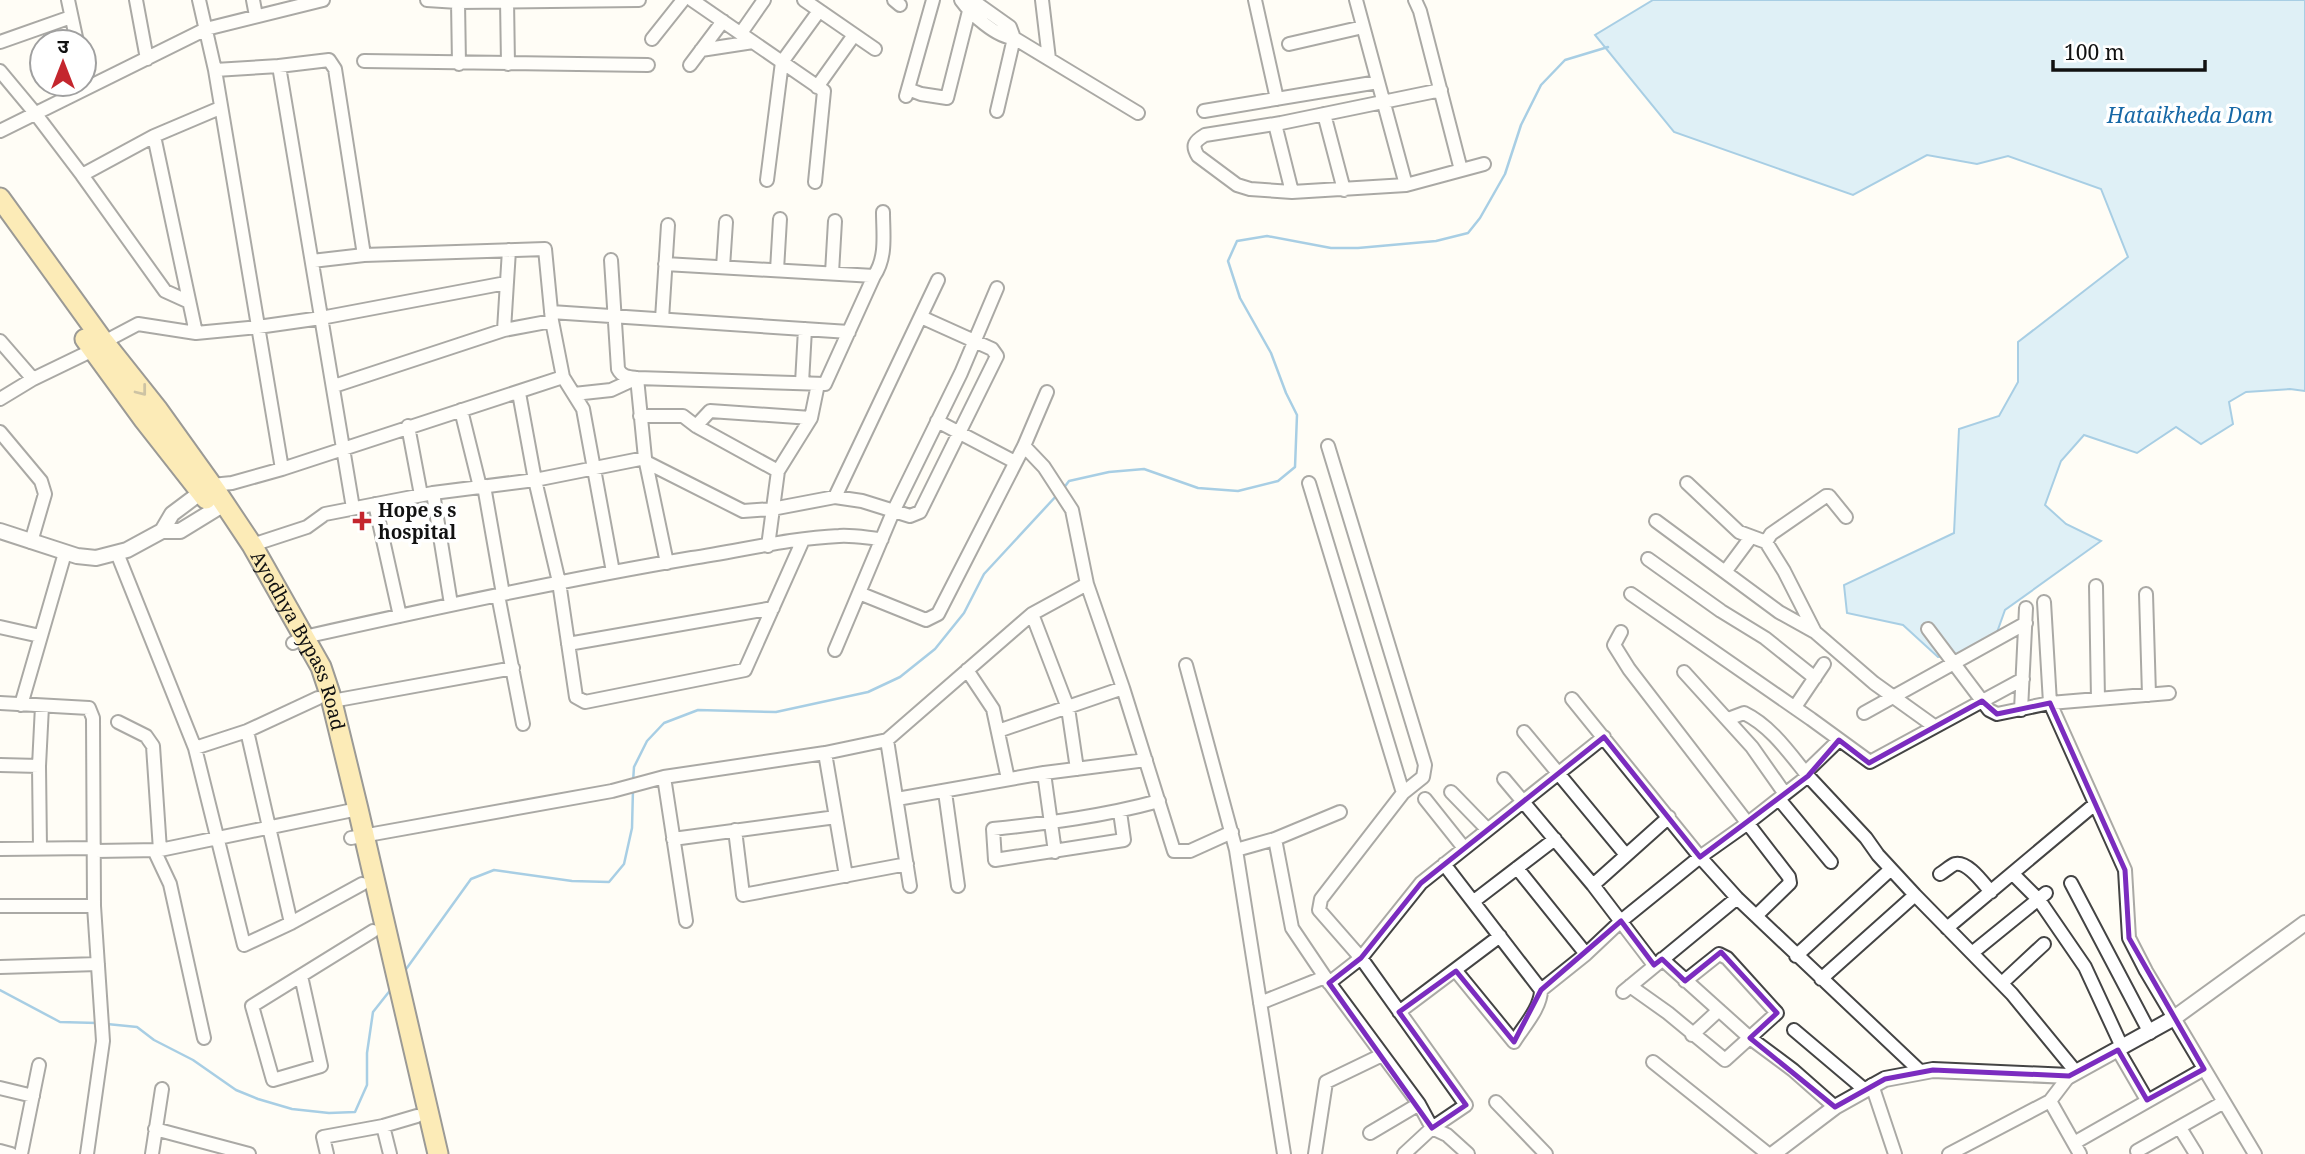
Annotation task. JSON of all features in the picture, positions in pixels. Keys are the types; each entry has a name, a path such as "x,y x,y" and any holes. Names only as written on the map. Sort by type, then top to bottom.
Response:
{"main road":[{"name":"Ayodhya Bypass Road","path":"0,198 98,346"},
{"name":"Ayodhya Bypass Road","path":"0,221 98,346 158,410 219,508 240,549 299,640 321,667 325,700 385,953 438,1154"},
{"name":"Ayodhya Bypass Road","path":"219,508 252,545 299,640"},
{"name":"Ayodhya Bypass Road","path":"358,837 362,884 373,931 385,953"},
{"name":"Ayodhya Bypass Road","path":"401,1019 426,1154"}],"street":[{"path":"68,0 74,28"},
{"path":"136,0 147,59"},
{"path":"199,0 215,70 282,469"},
{"path":"253,0 256,16"},
{"path":"98,76 147,59 206,29 301,2 323,0"},
{"path":"427,0 639,0"},
{"path":"652,39 683,0"},
{"path":"741,33 764,0"},
{"path":"804,0 875,49"},
{"path":"933,0 907,92 947,98 965,4 979,5 1010,27 1014,38 997,111"},
{"path":"1042,0 1049,59"},
{"path":"1255,0 1277,99"},
{"path":"1356,0 1406,185"},
{"path":"1415,0 1461,170"},
{"path":"506,1 508,64"},
{"path":"458,2 459,64"},
{"path":"700,2 824,91 815,182"},
{"path":"766,180 782,62 819,10"},
{"path":"0,42 71,17"},
{"path":"690,65 723,21"},
{"path":"1289,44 1363,27"},
{"path":"817,87 855,35"},
{"path":"1014,38 1138,113"},
{"path":"701,50 754,42"},
{"path":"215,70 329,60 335,69 364,255"},
{"path":"364,61 648,65"},
{"path":"279,66 353,508"},
{"path":"0,71 82,175 165,291 187,301"},
{"path":"1204,111 1378,82"},
{"path":"1441,90 1275,124 1205,135 1196,140 1194,150 1198,156 1237,185 1250,189 1344,190 1406,185 1484,164"},
{"path":"0,131 58,98"},
{"path":"82,175 153,136 220,108"},
{"path":"1324,114 1344,190"},
{"path":"1275,124 1292,191"},
{"path":"153,136 196,333"},
{"path":"611,260 620,374 633,380 825,384 880,267 883,212"},
{"path":"777,270 780,219"},
{"path":"832,273 835,221"},
{"path":"723,267 726,222"},
{"path":"662,319 668,225"},
{"path":"312,261 364,255 545,249 551,317 563,377 583,410 613,572"},
{"path":"504,330 509,250"},
{"path":"665,264 874,275"},
{"path":"835,497 937,280"},
{"path":"0,399 138,324 196,333 258,327 321,318 506,283"},
{"path":"835,650 893,512 961,373 997,288"},
{"path":"334,386 551,317 662,319 849,332"},
{"path":"252,545 307,527 325,514 427,494 535,480 646,460 743,511 772,509 835,497 862,500 910,516 920,512 998,356 992,349 921,317"},
{"path":"802,383 805,329"},
{"path":"0,341 33,379"},
{"path":"961,373 983,386"},
{"path":"162,531 172,514 206,488 282,469 563,377"},
{"path":"633,380 639,393 646,460 667,563"},
{"path":"574,394 611,390 633,380"},
{"path":"768,546 778,471 811,418 818,384"},
{"path":"859,593 918,618 926,620 937,614 1024,446 1047,392"},
{"path":"519,393 535,480 559,582 576,697 584,702 745,670 803,540"},
{"path":"461,410 482,487 523,724"},
{"path":"696,426 710,411 811,418"},
{"path":"640,416 683,416 696,426 778,471"},
{"path":"937,421 1015,461"},
{"path":"408,426 427,494 451,604"},
{"path":"0,432 41,481 45,494 32,542"},
{"path":"1024,446 1044,467 1072,510 1087,584 1174,851 1190,851 1232,832"},
{"path":"1328,446 1425,765 1423,777 1403,793 1321,899 1319,910 1361,958 1466,1105 1432,1128 1404,1154"},
{"path":"0,531 88,558 117,553 162,531 180,531 219,508 232,483"},
{"path":"1309,483 1403,793"},
{"path":"1687,483 1739,532 1766,542 1815,632"},
{"path":"1766,542 1771,534 1826,496 1829,496 1846,517"},
{"path":"375,504 400,616"},
{"path":"1656,521 1779,612 1815,632 1934,726"},
{"path":"299,640 451,604 613,572 803,540 841,536 882,539"},
{"path":"1725,572 1751,537"},
{"path":"21,705 65,553"},
{"path":"117,553 195,748 244,945 362,884"},
{"path":"1648,559 1721,611 1765,638 1815,678"},
{"path":"358,837 612,791 664,777 825,753 887,740 1032,614 1087,584"},
{"path":"2096,586 2098,699"},
{"path":"1631,594 1870,762 2023,680"},
{"path":"2146,594 2149,695"},
{"path":"2044,602 2050,704 2125,870 2129,938 2255,1154"},
{"path":"568,644 773,608"},
{"path":"2021,710 2026,608"},
{"path":"1032,614 1068,708 1077,769"},
{"path":"1864,713 2026,623"},
{"path":"0,627 40,636"},
{"path":"1928,629 1989,710 1997,714 2050,704 2169,693"},
{"path":"1621,632 1614,645 1629,669 1789,877 1790,883 1756,916"},
{"path":"1795,707 1824,664"},
{"path":"1186,666 1236,850 1284,1154"},
{"path":"195,748 325,700 513,668"},
{"path":"967,670 993,709 1008,779"},
{"path":"1684,672 1752,747 1782,797 1831,862"},
{"path":"998,731 1123,688"},
{"path":"1572,699 1700,857 1737,898 1921,1072"},
{"path":"0,704 89,708 93,718 94,906 103,1041 87,1154"},
{"path":"40,848 39,766 42,706"},
{"path":"1728,719 1744,713 1788,750 1806,775 1866,838 1878,855 2002,983 2072,1074"},
{"path":"118,722 146,736 153,746 157,850 170,884 204,1038"},
{"path":"247,731 291,923"},
{"path":"1524,732 1626,855"},
{"path":"1260,1003 1327,980 1361,958 1421,883 1604,737"},
{"path":"887,740 910,886"},
{"path":"1541,990 1700,857 1782,797 1839,740"},
{"path":"825,753 846,876"},
{"path":"897,799 1044,773 1146,760"},
{"path":"0,765 39,766"},
{"path":"1044,773 1055,852"},
{"path":"664,777 686,921"},
{"path":"1504,779 1658,962 1685,981 1835,1107"},
{"path":"945,792 958,886"},
{"path":"1451,792 1487,829"},
{"path":"1425,799 1464,848"},
{"path":"1120,812 1124,840 995,860 993,829 1120,812 1159,801"},
{"path":"1947,928 2095,804"},
{"path":"0,849 157,850 351,810"},
{"path":"1236,850 1275,839 1340,812"},
{"path":"673,839 836,817"},
{"path":"1593,885 1669,817"},
{"path":"735,830 743,895 907,864"},
{"path":"1275,839 1292,928 1419,1104 1432,1128 1447,1135 1468,1154"},
{"path":"1474,901 1555,839"},
{"path":"1444,864 1541,990 1536,1007 1514,1042 1456,971"},
{"path":"1940,874 1953,864 1966,866 1992,892"},
{"path":"1517,868 1586,954"},
{"path":"1796,956 1891,869"},
{"path":"2012,874 2043,896 2085,967 2120,1049 2147,1100"},
{"path":"2071,883 2150,1033"},
{"path":"1821,979 1915,895"},
{"path":"1972,953 2043,896"},
{"path":"1685,981 1719,954 1727,958 1777,1013 1725,1060 1668,1013 1627,989 1737,898"},
{"path":"0,906 94,906"},
{"path":"1948,1154 2050,1101 2072,1074 2174,1018 2305,923"},
{"path":"301,976 321,1066 273,1080 252,1006 373,931"},
{"path":"1399,1012 1500,936"},
{"path":"2002,983 2044,944"},
{"path":"0,967 98,964"},
{"path":"1692,1035 1719,1010"},
{"path":"1794,1030 1868,1087 1895,1154"},
{"path":"1315,1154 1326,1082 1382,1055"},
{"path":"1653,1062 1771,1154 1835,1107 1885,1079 1933,1070 2072,1074"},
{"path":"21,1154 39,1065"},
{"path":"2050,1101 2077,1148 2147,1100 2204,1069"},
{"path":"0,1088 33,1096"},
{"path":"152,1154 162,1089"},
{"path":"1496,1102 1546,1154"},
{"path":"2137,1151 2224,1102"},
{"path":"1370,1133 1419,1104"},
{"path":"327,1154 323,1137 383,1126 417,1116"},
{"path":"383,1126 390,1154"},
{"path":"2180,1128 2196,1154"},
{"path":"155,1129 249,1154"},
{"path":"0,1151 11,1154"}],"highlighted area":[{"path":"1982,701 1997,714 2050,703 2125,870 2129,938 2204,1069 2147,1100 2118,1050 2069,1076 1933,1070 1885,1079 1835,1107 1750,1038 1777,1013 1721,952 1685,981 1662,959 1654,965 1621,921 1541,990 1514,1042 1456,971 1399,1012 1466,1105 1432,1128 1329,983 1361,958 1421,883 1604,737 1700,857 1808,776 1839,740 1869,763"}],"water":[{"name":"Hataikheda Dam","path":"1653,0 2305,0 2305,391 2290,389 2246,392 2229,402 2233,424 2201,444 2176,427 2137,453 2084,435 2061,461 2045,505 2066,524 2101,541 2005,610 1991,649 1978,655 1938,657 1903,625 1847,613 1844,585 1954,533 1959,429 1999,416 2018,382 2018,342 2128,257 2101,189 2008,156 1977,164 1927,155 1853,195 1674,132 1595,35"}],"waterway":[{"path":"1063,489 1069,481 1109,472 1144,469 1198,488 1238,491 1278,481 1295,467 1297,415 1271,353 1240,298 1228,261 1237,241 1267,236 1331,248 1358,248 1436,241 1468,233 1480,218 1505,174 1521,125 1541,85 1565,60 1608,47"},
{"path":"633,782 634,767 647,741 664,723 698,710 776,712 868,692 900,677 935,649 964,613 984,574 1058,494"},
{"path":"404,972 471,879 494,870 572,881 609,882 624,864 632,828 633,789"},
{"path":"107,1024 137,1027 154,1040 193,1060 236,1090 258,1099 292,1109 329,1113 355,1112 367,1085 367,1053 373,1012 392,988"},
{"path":"0,990 60,1022 97,1023"}],"place":[{"name":"Hope s s hospital","path":"362,521"}]}
